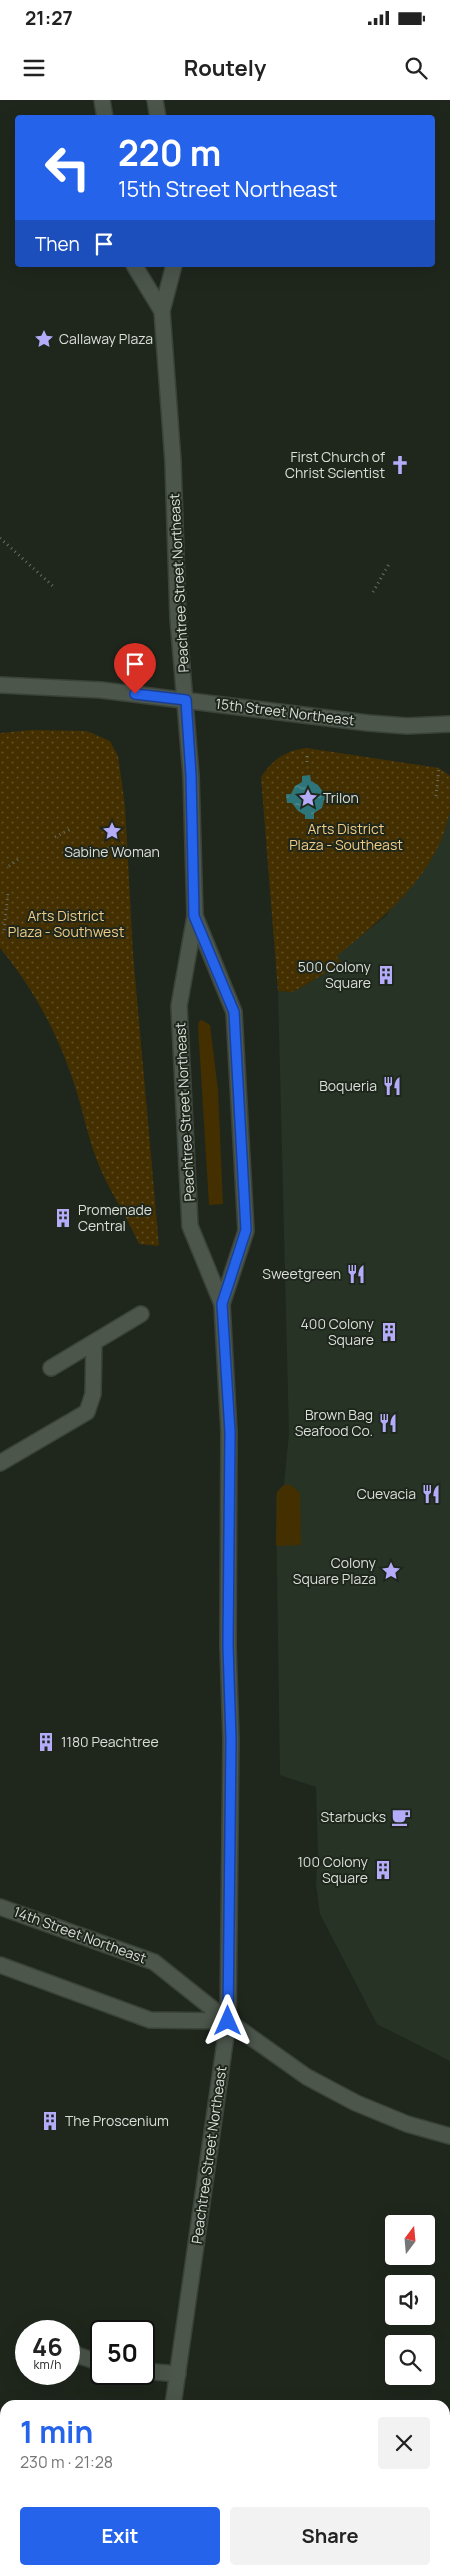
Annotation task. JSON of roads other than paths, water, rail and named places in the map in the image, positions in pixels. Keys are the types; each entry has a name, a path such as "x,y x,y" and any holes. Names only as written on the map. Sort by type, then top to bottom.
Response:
{"main road":[{"path":"102,100 104,115"},
{"path":"155,100 158,115"},
{"name":"Peachtree Street Northeast","path":"135,267 162,311"},
{"name":"Peachtree Street Northeast","path":"173,267 162,311 173,462 178,618 191,775 194,916 179,1006 190,1226 222,1304 230,1432 228,1646 231,1739 228,2021 174,2400"},
{"name":"15th Street Northeast","path":"0,685 101,690 368,723 407,726 450,724"},
{"name":"Peachtree Street Northeast","path":"194,916 234,1012 246,1230 222,1304"},
{"path":"51,1368 141,1314"},
{"path":"0,1463 87,1412 93,1394 94,1342"},
{"name":"14th Street Northeast","path":"0,1907 154,1962 288,2066 356,2103 407,2124 450,2136"},
{"path":"0,1965 150,2020 228,2021"},
{"path":"155,2372 178,2374"}],"water":[{"path":"310,775 311,781 318,785 323,792 329,791 330,800 324,800 322,808 314,813 314,819 305,819 305,815 298,811 292,803 287,803 286,794 291,794 295,786 302,782 302,776"}],"place":[{"name":"Callaway Plaza","path":"44,339"},
{"name":"First Church of Christ Scientist","path":"400,465"},
{"name":"Trilon","path":"308,798"},
{"name":"Sabine Woman","path":"112,831"},
{"name":"500 Colony Square","path":"386,975"},
{"name":"Boqueria","path":"392,1086"},
{"name":"Promenade Central","path":"63,1218"},
{"name":"Sweetgreen","path":"356,1274"},
{"name":"400 Colony Square","path":"389,1332"},
{"name":"Brown Bag Seafood Co.","path":"388,1423"},
{"name":"Cuevacia","path":"431,1494"},
{"name":"Colony Square Plaza","path":"391,1571"},
{"name":"1180 Peachtree","path":"46,1742"},
{"name":"Starbucks","path":"401,1817"},
{"name":"100 Colony Square","path":"383,1870"},
{"name":"The Proscenium","path":"50,2121"}],"park label":[{"name":"Arts District Plaza - Southeast","path":"346,838"},
{"name":"Arts District Plaza - Southwest","path":"66,924"}]}
